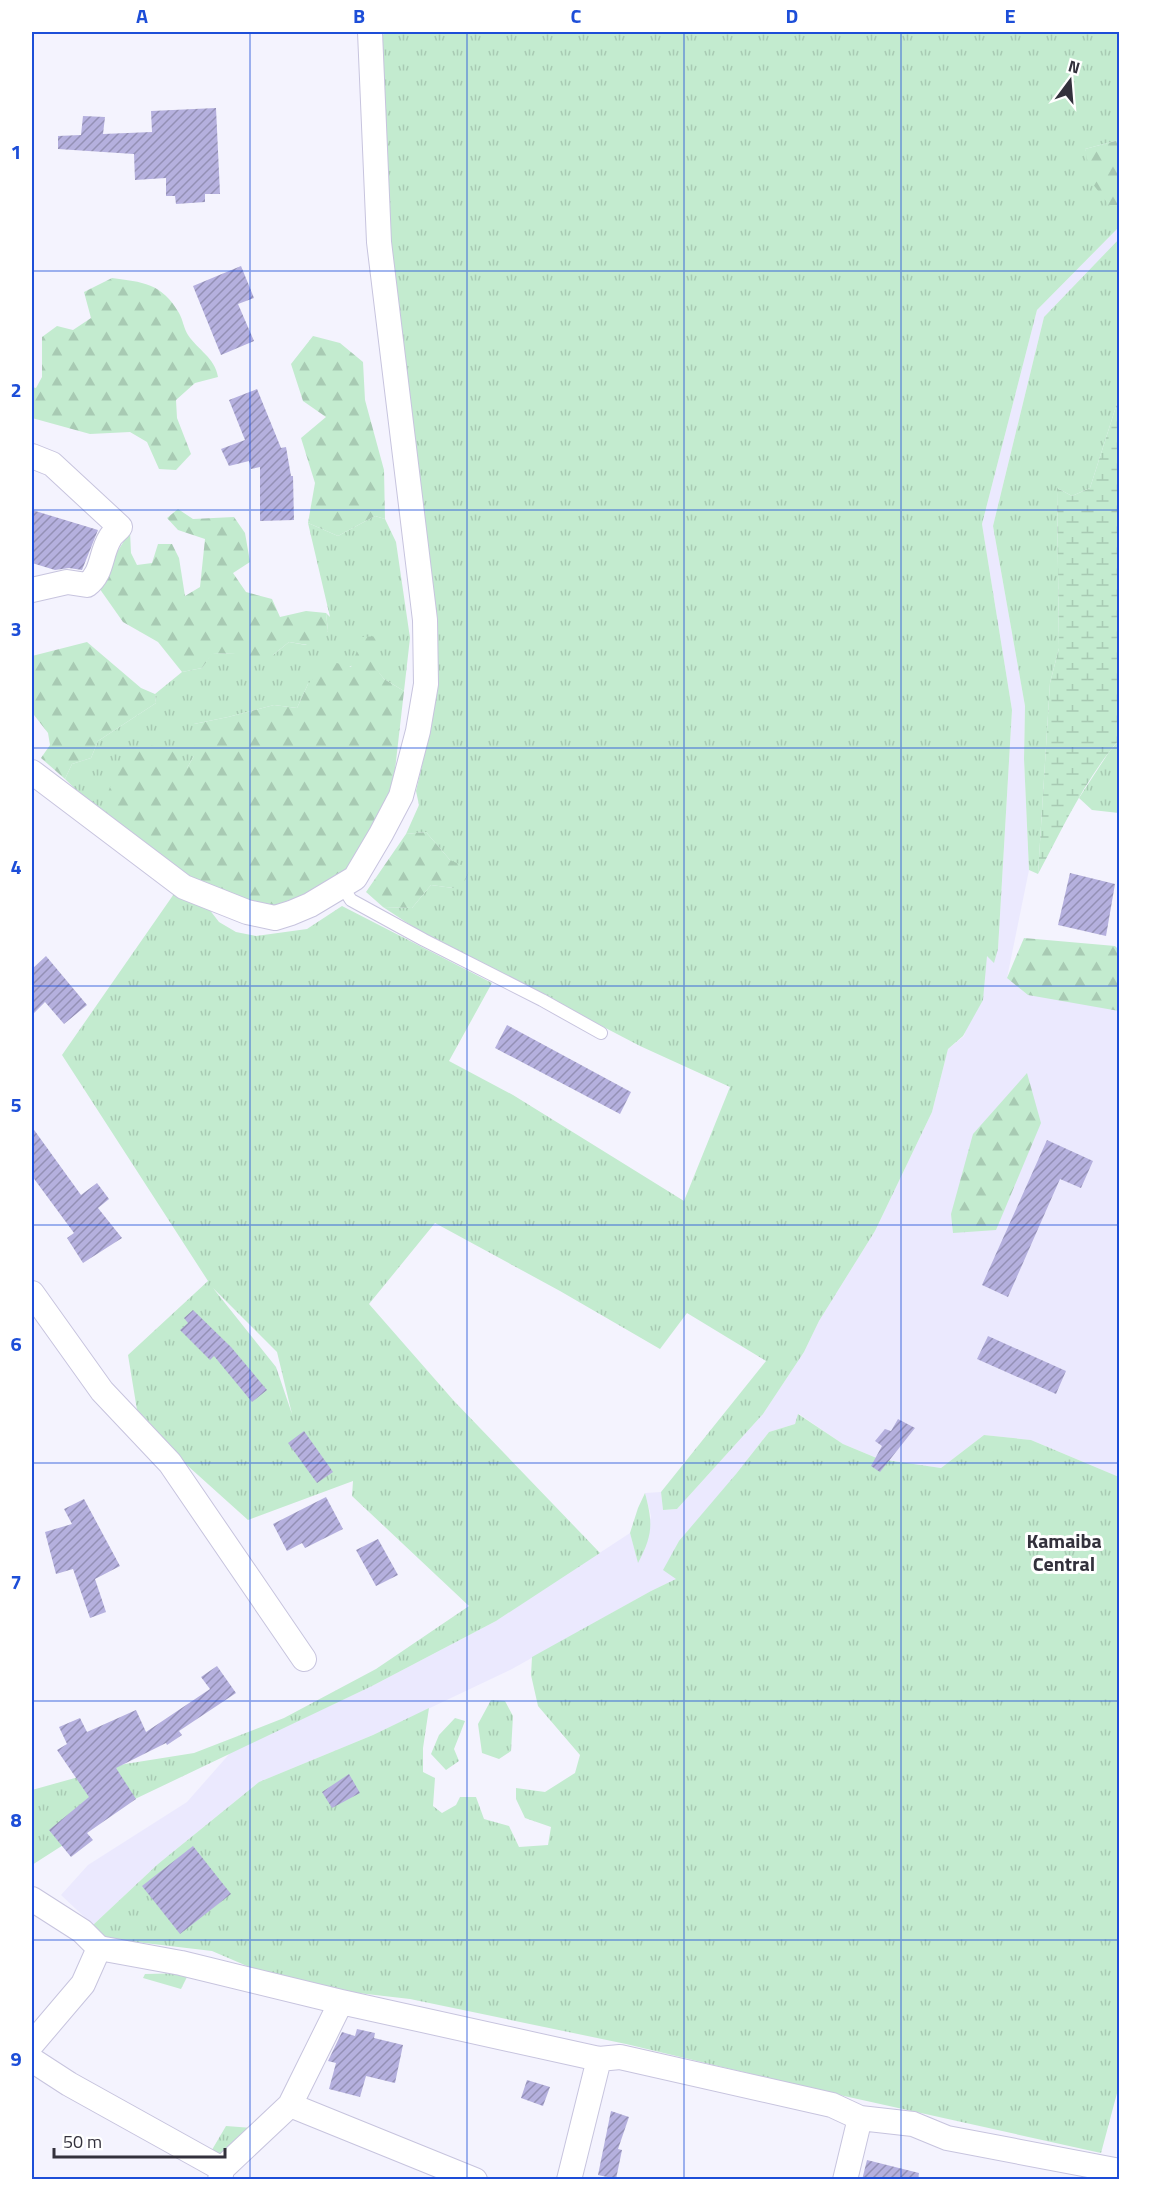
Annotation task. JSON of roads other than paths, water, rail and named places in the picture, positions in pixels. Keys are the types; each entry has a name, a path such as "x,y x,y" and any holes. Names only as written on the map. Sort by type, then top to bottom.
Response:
{"street":[{"path":"32,772 184,887 224,904 275,918 310,905 355,878 400,796 418,731 426,684 425,620 379,242 370,32"},
{"path":"32,456 52,464 120,528 109,539 101,568 87,585 67,582 32,590"},
{"path":"32,1293 102,1391 170,1463 304,1659"},
{"path":"32,1899 82,1931 99,1948 181,1963 599,2059 620,2057 632,2059 832,2105 860,2118 914,2124 946,2138 1119,2171"},
{"path":"32,2044 83,1984 99,1948"},
{"path":"32,2060 221,2174 290,2105 341,2001"},
{"path":"569,2180 599,2059"},
{"path":"290,2105 475,2180"},
{"path":"845,2180 860,2118"}],"lane":[{"path":"342,886 351,900 600,1033"}],"district":[{"name":"Kamaiba Central","path":"1064,1552"}]}
